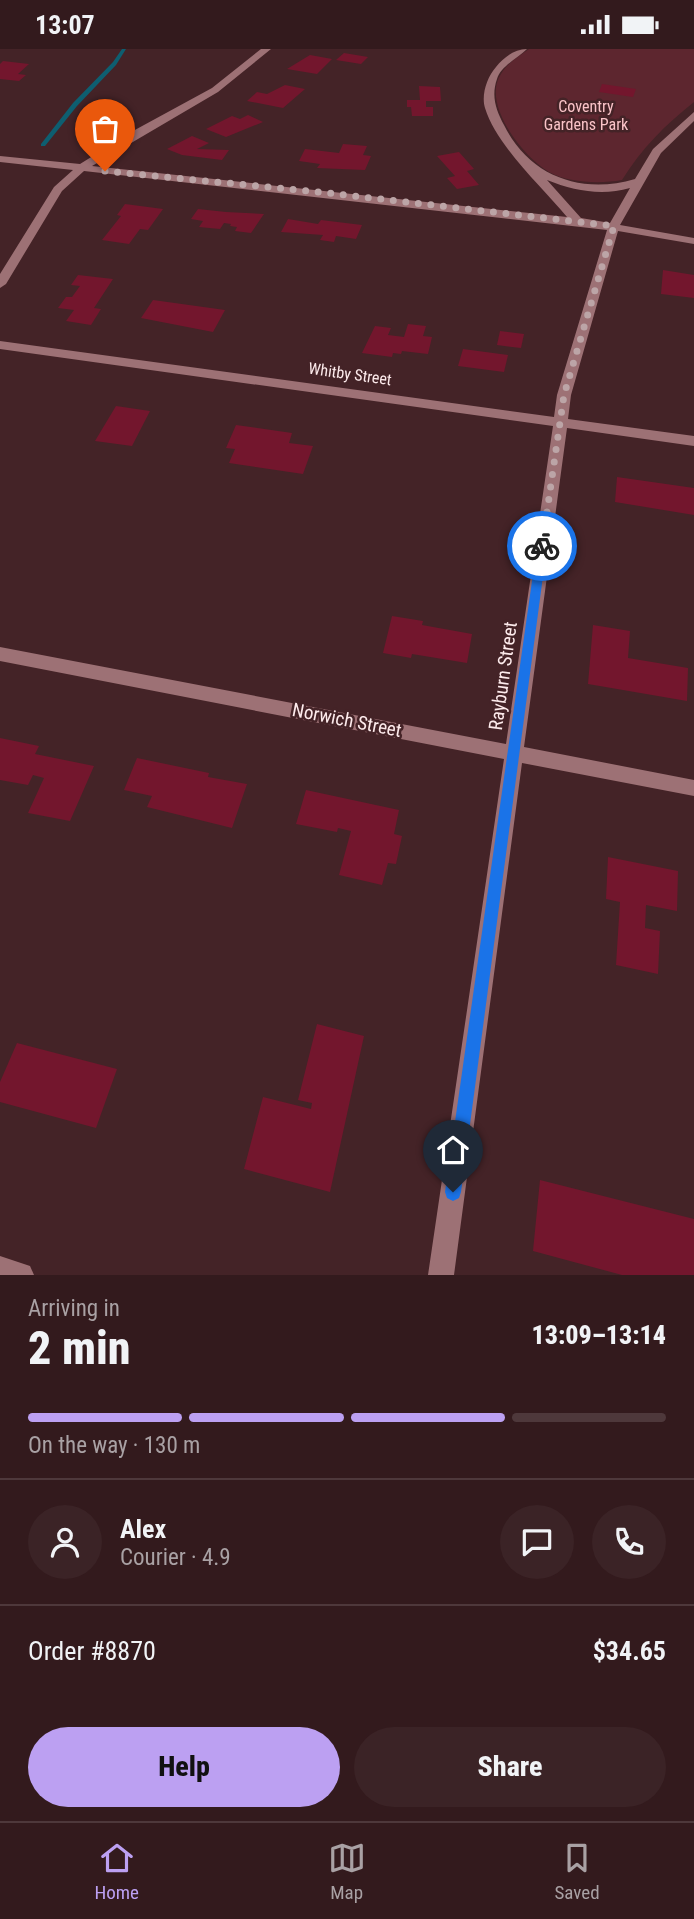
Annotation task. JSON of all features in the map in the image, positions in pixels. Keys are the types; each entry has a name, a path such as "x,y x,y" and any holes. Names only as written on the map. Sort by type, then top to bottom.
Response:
{"street":[{"path":"0,284 58,189 80,169 137,133 215,90 268,49"},
{"path":"523,49 500,67 492,79 489,106 500,129 577,221"},
{"name":"Rayburn Street","path":"442,1275 564,395 614,226 657,151 694,115"},
{"path":"0,159 577,221 694,240"},
{"path":"528,163 551,178 588,188 615,189 637,182"},
{"name":"Whitby Street","path":"0,345 694,440"},
{"name":"Norwich Street","path":"0,655 694,788"},
{"path":"0,1269 22,1275"}],"green space":[{"name":"Coventry Gardens Park","path":"529,49 694,49 694,102 655,138 622,180 585,182 557,176 539,165 517,142 496,99 496,86 501,74 513,60"}],"building":[{"path":"344,53 368,57 361,64 336,60"},
{"path":"310,55 332,59 317,74 287,69"},
{"path":"3,61 29,64 18,74 26,75 19,81 0,79 0,64"},
{"path":"602,84 636,89 633,97 599,92"},
{"path":"285,85 305,89 283,108 247,101 257,92 267,94"},
{"path":"419,86 440,87 441,101 426,101 426,107 433,107 433,116 412,116 411,107 407,107 407,100 420,100"},
{"path":"248,115 263,122 226,137 206,129 232,116 240,119"},
{"path":"192,136 209,143 197,149 229,150 222,160 182,155 167,149"},
{"path":"343,144 367,146 363,155 371,156 365,170 317,168 320,164 299,161 305,149 339,153"},
{"path":"459,152 474,169 467,171 479,185 457,189 447,178 455,176 437,156"},
{"path":"125,204 163,209 148,230 140,229 129,244 102,240 121,216 117,215"},
{"path":"198,209 264,214 251,233 235,231 237,227 224,223 220,229 199,227 203,221 191,219"},
{"path":"288,219 318,224 321,220 362,225 356,239 336,236 334,242 320,240 323,235 281,232"},
{"path":"663,270 694,275 694,298 661,294"},
{"path":"78,275 113,279 94,308 101,309 91,325 66,321 74,310 58,308 66,297 72,297 80,286 71,285"},
{"path":"153,300 225,310 213,332 141,318"},
{"path":"408,324 426,326 423,336 432,337 428,354 402,351 401,354 393,353 392,357 362,353 375,326 391,328 388,335 404,337"},
{"path":"500,331 524,334 521,348 497,345"},
{"path":"463,349 508,355 504,372 458,366"},
{"path":"116,406 150,411 132,446 95,441"},
{"path":"236,425 292,433 289,443 313,446 303,474 229,463 235,449 226,448"},
{"path":"617,477 694,488 694,515 615,502"},
{"path":"392,616 423,621 422,625 472,634 467,663 412,654 411,658 383,653"},
{"path":"593,625 630,631 628,658 688,668 687,701 588,684"},
{"path":"0,738 39,746 35,754 94,766 70,821 28,813 44,778 33,775 28,785 0,780"},
{"path":"137,758 209,773 208,777 247,784 232,828 147,807 152,796 124,790"},
{"path":"306,790 399,810 394,834 402,836 396,864 388,863 382,885 339,875 351,831 338,828 337,832 296,824"},
{"path":"608,857 678,871 677,911 646,905 645,928 660,931 658,974 616,965 620,902 606,899"},
{"path":"317,1024 364,1036 330,1192 244,1169 263,1097 311,1109 312,1103 298,1100"},
{"path":"17,1043 117,1069 96,1128 0,1102 0,1082"},
{"path":"540,1180 694,1219 694,1275 622,1275 533,1251"}],"waterway":[{"path":"43,145 75,104 115,63 124,49"}],"way so far":[{"path":"105,171 614,226 564,395 542,546"}],"route":[{"path":"453,1192 542,546"}]}
